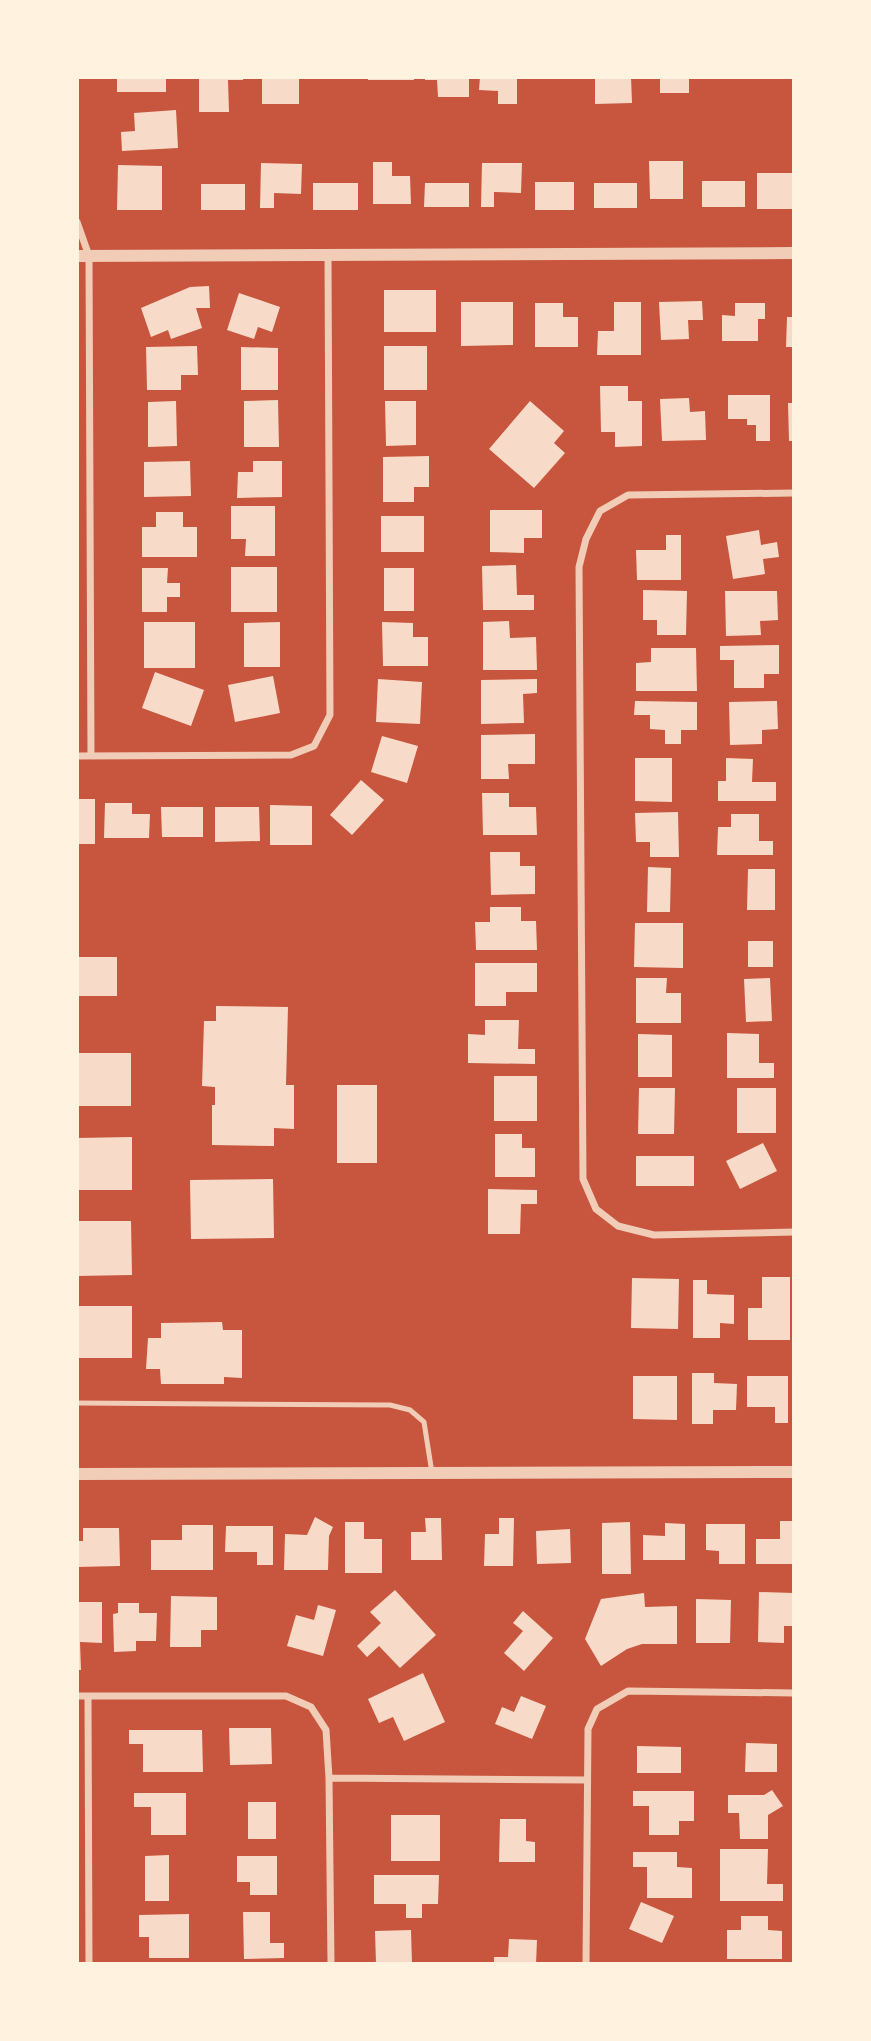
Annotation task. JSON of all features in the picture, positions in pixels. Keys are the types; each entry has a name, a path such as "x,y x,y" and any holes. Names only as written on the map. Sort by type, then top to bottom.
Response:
{"street":[{"path":"77,222 83,256 91,756"},
{"path":"83,256 794,253"},
{"path":"77,756 291,755 314,746 330,715 328,255"},
{"path":"794,492 628,495 600,511 586,539 579,567 583,1179 596,1209 618,1226 654,1235 794,1232"},
{"path":"77,1474 794,1472"},
{"path":"586,1964 588,1729 597,1709 628,1691 794,1693"},
{"path":"77,1696 286,1696 311,1707 326,1730 331,1964"},
{"path":"88,1696 89,1964"},
{"path":"329,1778 587,1780"}],"lane":[{"path":"77,1403 390,1405 410,1410 424,1422 432,1473"}],"building":[{"path":"117,77 166,77 166,92 117,92"},
{"path":"199,77 243,77 243,80 228,80 229,112 199,112"},
{"path":"262,77 299,77 299,104 262,104"},
{"path":"368,77 414,77 414,80 368,80"},
{"path":"425,77 469,77 469,97 438,97 437,80 425,80"},
{"path":"480,77 517,77 517,104 498,104 498,91 479,90"},
{"path":"595,77 631,77 632,103 595,104"},
{"path":"660,77 689,77 689,93 660,93"},
{"path":"176,110 178,148 122,151 121,132 135,131 134,113"},
{"path":"649,161 683,161 683,199 650,199"},
{"path":"373,162 392,162 392,176 410,176 411,204 373,204"},
{"path":"261,163 302,164 301,194 274,193 274,208 260,208"},
{"path":"482,163 522,163 521,193 494,192 494,207 481,207"},
{"path":"118,165 162,166 162,210 117,210"},
{"path":"757,173 794,173 794,209 757,209"},
{"path":"702,181 745,181 745,207 702,207"},
{"path":"535,182 574,182 574,210 535,210"},
{"path":"313,183 358,183 358,210 313,210"},
{"path":"425,183 469,183 469,207 424,207"},
{"path":"594,183 637,183 637,208 594,208"},
{"path":"201,184 245,184 245,210 201,210"},
{"path":"209,286 210,308 196,308 202,328 171,339 168,330 151,337 141,308 190,287"},
{"path":"384,290 436,290 436,332 384,332"},
{"path":"239,293 280,307 272,332 258,327 254,339 227,330"},
{"path":"702,301 703,320 688,320 689,339 661,340 659,302"},
{"path":"461,302 513,302 513,345 461,346"},
{"path":"614,302 641,302 641,355 597,355 598,331 614,331"},
{"path":"535,303 563,303 563,317 578,317 578,347 535,347"},
{"path":"735,303 765,303 765,319 758,319 758,341 722,341 722,315 735,316"},
{"path":"787,317 794,317 794,347 786,347"},
{"path":"197,346 198,375 181,375 181,390 147,390 146,347"},
{"path":"384,346 427,346 427,390 384,390"},
{"path":"241,347 278,348 278,390 241,390"},
{"path":"600,386 628,386 628,401 642,401 642,446 615,447 615,432 601,432"},
{"path":"728,395 770,395 770,441 756,441 756,425 747,425 747,419 728,419"},
{"path":"689,398 690,412 705,411 706,440 662,441 660,399"},
{"path":"278,400 279,447 244,447 244,401"},
{"path":"176,401 177,446 148,447 148,402"},
{"path":"385,401 416,401 416,445 386,446"},
{"path":"530,401 564,431 554,443 565,453 534,488 489,449"},
{"path":"788,403 794,403 794,441 789,441"},
{"path":"429,456 429,487 414,487 414,502 383,502 383,457"},
{"path":"190,461 191,496 144,497 144,462"},
{"path":"253,461 282,461 282,497 237,498 238,472 253,472"},
{"path":"231,506 275,506 275,556 245,556 246,539 231,539"},
{"path":"490,510 542,510 542,538 524,538 524,553 490,552"},
{"path":"156,512 183,512 183,527 197,527 197,557 142,557 142,527 156,527"},
{"path":"381,516 424,516 424,552 381,552"},
{"path":"759,530 761,545 777,542 779,557 763,559 765,574 733,579 726,536"},
{"path":"666,535 681,535 681,580 637,580 636,550 666,550"},
{"path":"516,565 517,595 534,595 534,610 483,610 482,566"},
{"path":"231,567 277,567 277,612 231,612"},
{"path":"142,568 168,568 167,583 180,583 180,597 167,597 167,612 142,612"},
{"path":"384,568 414,568 414,611 384,611"},
{"path":"643,590 687,591 686,635 657,635 657,620 643,620"},
{"path":"725,591 777,591 778,620 760,621 761,635 726,636"},
{"path":"509,621 510,638 536,637 537,670 483,670 483,622"},
{"path":"144,622 195,622 195,668 144,668"},
{"path":"280,622 280,667 244,667 244,623"},
{"path":"382,622 413,623 413,637 428,637 428,666 383,666"},
{"path":"779,645 779,674 764,674 764,688 734,688 734,660 720,660 720,646"},
{"path":"651,648 696,648 697,691 636,691 636,663 651,662"},
{"path":"155,672 204,690 191,726 142,708"},
{"path":"273,676 280,713 235,722 228,685"},
{"path":"378,679 422,682 420,724 376,722"},
{"path":"537,679 537,693 523,694 524,723 481,724 481,680"},
{"path":"635,701 697,702 697,730 681,730 681,744 665,744 665,730 650,729 650,715 634,715"},
{"path":"777,701 778,729 762,730 762,744 730,745 729,702"},
{"path":"535,734 535,764 508,764 509,779 481,779 481,735"},
{"path":"382,736 418,746 407,783 371,772"},
{"path":"635,758 672,758 672,802 635,801"},
{"path":"726,758 753,759 752,782 776,782 776,801 718,801 718,781 726,781"},
{"path":"361,780 384,800 352,835 330,815"},
{"path":"482,793 509,793 509,807 536,807 537,835 483,835"},
{"path":"77,799 95,799 95,844 77,844"},
{"path":"105,803 132,803 132,814 150,814 149,838 104,838"},
{"path":"270,805 312,806 312,845 270,845"},
{"path":"161,807 203,807 203,837 162,837"},
{"path":"215,807 259,807 260,841 215,842"},
{"path":"678,812 679,857 650,857 650,842 636,842 635,813"},
{"path":"731,814 759,814 759,841 773,841 773,855 717,855 718,827 731,827"},
{"path":"490,852 520,852 520,866 535,866 535,894 491,895"},
{"path":"648,867 671,868 670,912 647,912"},
{"path":"748,869 775,869 775,910 747,910"},
{"path":"490,907 521,907 521,921 536,921 537,950 476,950 475,922 490,922"},
{"path":"635,923 683,923 683,968 634,967"},
{"path":"748,941 773,941 773,967 748,967"},
{"path":"77,957 117,957 117,996 77,996"},
{"path":"475,963 537,963 537,992 506,992 506,1006 475,1006"},
{"path":"636,978 667,978 666,993 681,993 681,1023 636,1023"},
{"path":"770,978 772,1021 746,1022 744,979"},
{"path":"216,1006 288,1007 286,1085 294,1085 294,1129 274,1128 274,1146 212,1145 215,1087 202,1086 204,1021 216,1021"},
{"path":"485,1020 519,1020 518,1049 535,1049 535,1064 468,1063 468,1034 485,1035"},
{"path":"727,1033 759,1034 759,1063 774,1063 774,1078 727,1078"},
{"path":"638,1034 672,1035 672,1077 638,1077"},
{"path":"77,1053 131,1053 131,1106 77,1106"},
{"path":"494,1076 537,1076 537,1121 494,1121"},
{"path":"337,1085 377,1085 377,1163 337,1163"},
{"path":"639,1088 675,1088 674,1134 638,1134"},
{"path":"737,1088 776,1088 776,1133 737,1133"},
{"path":"495,1134 522,1134 522,1148 535,1148 535,1177 495,1177"},
{"path":"132,1137 132,1190 77,1190 77,1138"},
{"path":"763,1143 777,1171 740,1189 726,1161"},
{"path":"636,1156 694,1156 694,1186 636,1186"},
{"path":"273,1179 274,1238 191,1239 190,1180"},
{"path":"488,1189 537,1190 537,1204 521,1204 520,1234 488,1234"},
{"path":"77,1221 131,1221 132,1275 77,1276"},
{"path":"762,1277 790,1277 790,1340 748,1340 748,1308 762,1308"},
{"path":"632,1278 679,1279 678,1329 631,1328"},
{"path":"693,1280 707,1280 707,1294 734,1295 734,1324 720,1323 720,1338 693,1338"},
{"path":"77,1306 132,1306 132,1358 77,1358"},
{"path":"222,1322 223,1330 242,1330 242,1378 224,1377 224,1384 161,1384 160,1369 146,1369 148,1338 161,1338 161,1323"},
{"path":"692,1373 714,1373 714,1383 737,1384 736,1410 713,1410 713,1424 692,1424"},
{"path":"633,1376 677,1376 677,1420 633,1419"},
{"path":"747,1376 788,1376 788,1423 775,1423 775,1407 747,1407"},
{"path":"315,1517 333,1527 329,1536 328,1570 284,1570 285,1534 307,1535"},
{"path":"425,1518 441,1518 442,1560 411,1560 411,1532 426,1532"},
{"path":"499,1518 514,1518 513,1566 484,1566 485,1534 499,1534"},
{"path":"780,1521 794,1521 794,1564 756,1564 756,1539 780,1539"},
{"path":"345,1522 364,1522 364,1539 382,1539 382,1573 345,1573"},
{"path":"630,1522 631,1574 602,1574 602,1523"},
{"path":"665,1523 685,1524 685,1560 643,1560 643,1535 665,1536"},
{"path":"706,1524 745,1524 745,1564 719,1564 719,1551 706,1550"},
{"path":"182,1525 213,1525 213,1570 151,1570 151,1540 182,1540"},
{"path":"226,1526 273,1526 273,1565 257,1565 257,1552 225,1552"},
{"path":"83,1528 119,1528 120,1566 77,1567 77,1541 83,1541"},
{"path":"570,1529 571,1563 537,1564 536,1531"},
{"path":"395,1590 436,1635 400,1668 379,1646 367,1657 357,1646 381,1623 370,1612"},
{"path":"759,1592 794,1593 794,1626 784,1626 784,1643 758,1642"},
{"path":"644,1593 645,1607 677,1606 677,1644 642,1644 627,1649 601,1666 585,1639 601,1599"},
{"path":"171,1596 217,1597 217,1630 201,1630 201,1647 170,1647"},
{"path":"696,1599 731,1600 730,1643 696,1643"},
{"path":"77,1602 102,1602 102,1643 80,1642 81,1670 77,1670"},
{"path":"118,1603 139,1603 139,1613 157,1613 156,1641 136,1641 136,1651 114,1652 113,1614 118,1613"},
{"path":"318,1605 336,1610 323,1656 287,1646 296,1615 314,1620"},
{"path":"523,1611 553,1638 524,1671 504,1653 523,1631 513,1623"},
{"path":"423,1673 445,1722 404,1741 393,1717 379,1723 368,1699"},
{"path":"521,1696 546,1706 532,1739 495,1724 502,1707 514,1712"},
{"path":"229,1728 271,1728 272,1764 230,1765"},
{"path":"129,1730 202,1730 203,1772 143,1772 143,1744 129,1744"},
{"path":"746,1743 777,1744 777,1772 745,1772"},
{"path":"637,1746 681,1747 681,1773 637,1773"},
{"path":"772,1790 783,1806 768,1815 768,1839 740,1839 739,1813 728,1813 728,1795 764,1795"},
{"path":"633,1791 694,1791 694,1821 679,1821 679,1835 649,1835 649,1806 633,1806"},
{"path":"134,1793 186,1793 186,1835 151,1835 151,1807 134,1807"},
{"path":"248,1802 276,1802 276,1839 248,1839"},
{"path":"391,1815 440,1815 440,1861 391,1861"},
{"path":"500,1819 526,1819 526,1841 535,1842 535,1862 499,1862"},
{"path":"720,1849 768,1849 767,1884 783,1884 783,1901 720,1901"},
{"path":"633,1852 677,1852 677,1867 692,1868 692,1898 647,1898 647,1867 633,1867"},
{"path":"169,1855 169,1901 145,1901 145,1856"},
{"path":"237,1856 277,1856 277,1895 250,1895 250,1882 237,1882"},
{"path":"374,1875 439,1875 438,1904 422,1904 422,1918 406,1918 406,1904 374,1904"},
{"path":"641,1902 674,1916 662,1943 629,1929"},
{"path":"243,1912 270,1912 270,1943 284,1943 284,1958 244,1959"},
{"path":"189,1914 189,1958 149,1958 149,1937 139,1937 139,1915"},
{"path":"741,1916 768,1916 768,1930 782,1931 782,1959 727,1959 727,1930 741,1930"},
{"path":"411,1930 412,1964 376,1964 375,1931"},
{"path":"509,1939 537,1940 536,1964 494,1964 494,1957 508,1957"}]}
